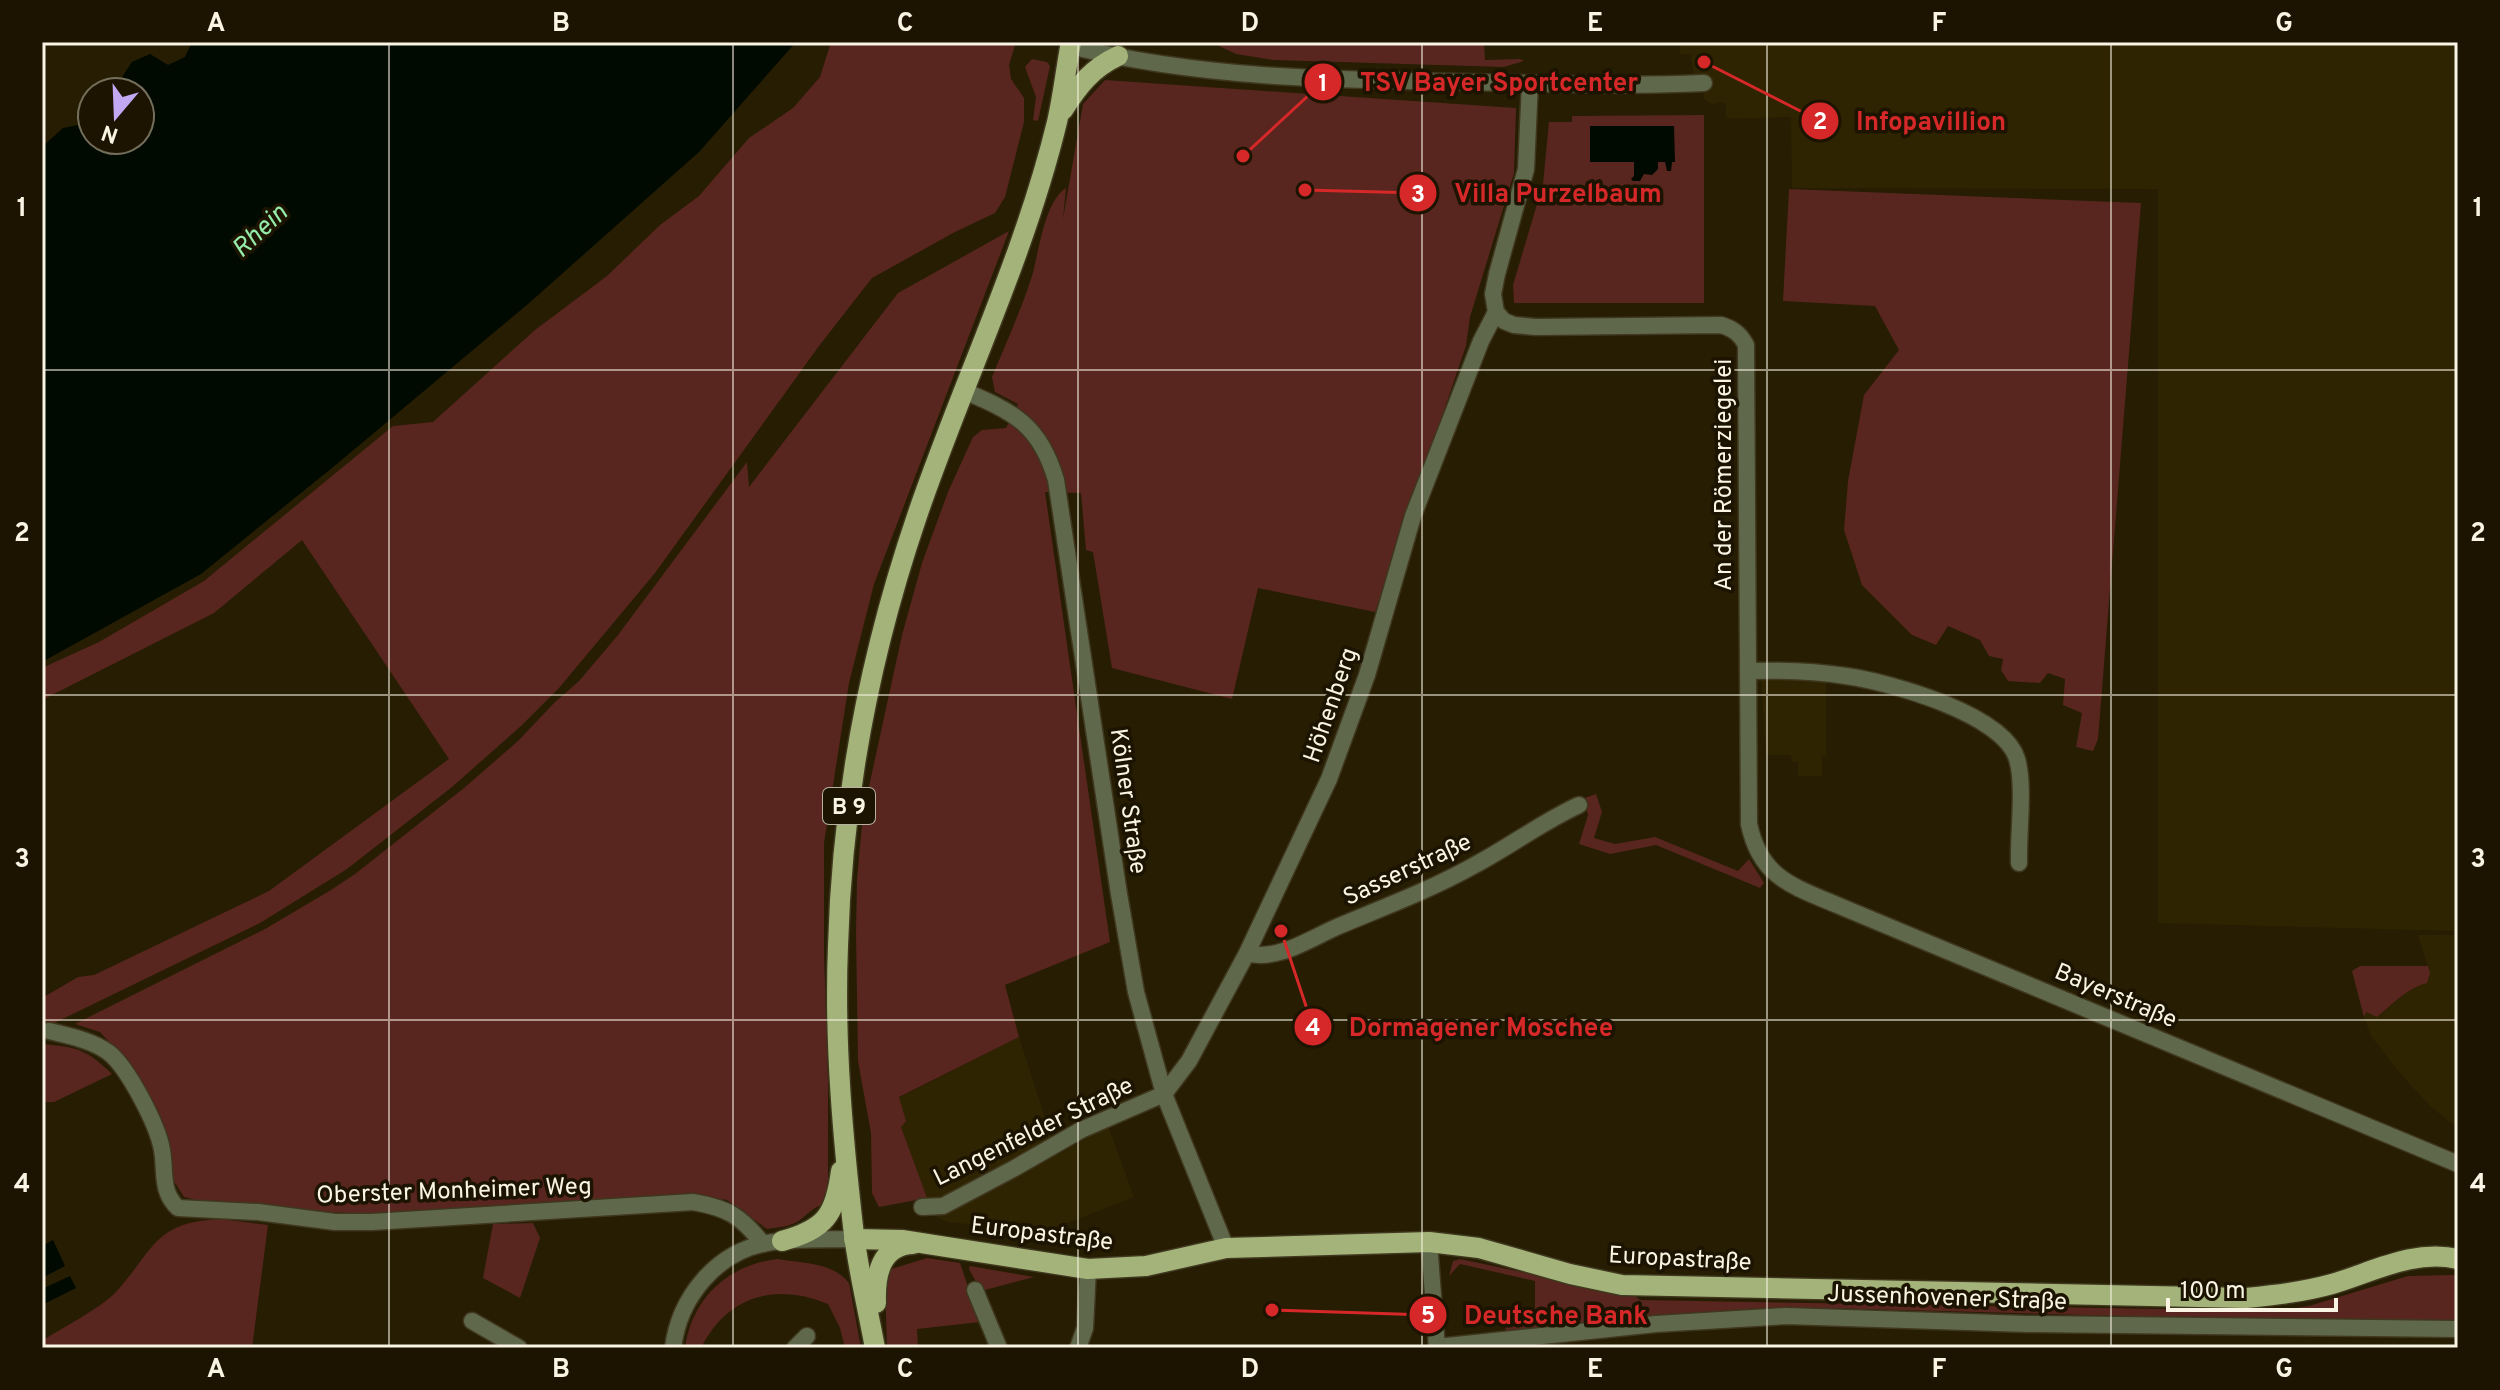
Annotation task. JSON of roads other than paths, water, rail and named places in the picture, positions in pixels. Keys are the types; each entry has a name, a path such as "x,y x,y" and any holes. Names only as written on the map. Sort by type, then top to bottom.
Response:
{"main road":[{"name":"B 9","path":"874,1343 854,1239 844,1144 838,1030 837,948 852,785 876,660 895,586 918,515 1005,286 1057,121 1071,44"},
{"path":"1057,121 1086,76 1118,56"},
{"path":"772,1243 815,1229 831,1210 840,1177 844,1144"},
{"name":"Europastraße","path":"854,1239 885,1238 1088,1269 1146,1266 1226,1248 1429,1242 1479,1248 1622,1285 2246,1298 2311,1290 2409,1259 2430,1256 2458,1259"},
{"path":"874,1343 877,1318 875,1277 878,1267 890,1252 905,1244 925,1244"}],"street":[{"path":"1071,44 1118,56 1234,74 1277,77 1530,83 1704,83"},
{"path":"1496,312 1493,294 1497,274 1526,169 1530,83"},
{"name":"An der Römerziegelei","path":"1496,312 1504,321 1521,326 1721,325 1740,335 1746,345 1749,824 1762,860"},
{"name":"Höhenberg","path":"1164,1094 1189,1061 1247,953 1329,779 1367,675 1413,516 1481,341 1496,312"},
{"name":"Kölner Straße","path":"964,391 1012,414 1028,426 1039,439 1052,468 1136,992 1164,1094 1226,1248"},
{"path":"1748,671 1851,677 1952,708 1976,717 1999,732 2017,758 2019,863"},
{"name":"Sasserstraße","path":"1247,953 1261,957 1279,952 1381,910 1469,868 1579,805"},
{"name":"Bayerstraße","path":"1762,860 1773,874 1791,885 2458,1164"},
{"name":"Oberster Monheimer Weg","path":"49,1031 87,1041 109,1053 125,1072 156,1129 162,1150 165,1187 169,1200 178,1208 258,1212 335,1222 372,1222 693,1202 715,1206 736,1215 772,1243"},
{"name":"Langenfelder Straße","path":"922,1207 943,1206 1081,1130 1164,1094"},
{"path":"673,1348 682,1311 691,1294 710,1272 741,1252 772,1243 854,1239"},
{"path":"1429,1242 1437,1348"},
{"path":"1078,1348 1086,1320 1088,1269"},
{"path":"975,1290 999,1348"},
{"name":"Jussenhovener Straße","path":"1437,1348 1656,1324 1786,1316 2043,1325 2458,1329"},
{"path":"472,1321 519,1348"},
{"path":"2390,1329 2390,1348"},
{"path":"795,1348 807,1336"}],"water":[{"name":"Rhein","path":"192,42 796,42 699,152 528,304 338,463 201,574 42,662 42,147 63,128 76,125 76,156 156,156 156,76 123,76 132,62 150,54 168,65 185,57"},
{"path":"1590,126 1674,126 1675,162 1672,162 1671,171 1667,171 1665,162 1658,162 1658,169 1652,175 1644,174 1640,181 1633,181 1634,162 1590,162"},
{"path":"53,1240 65,1266 42,1278 42,1246"},
{"path":"70,1276 76,1288 42,1305 42,1289"}],"place":[{"name":"Infopavillion","path":"1704,62"},
{"name":"TSV Bayer Sportcenter","path":"1243,156"},
{"name":"Villa Purzelbaum","path":"1305,190"},
{"name":"Dormagener Moschee","path":"1281,931"},
{"name":"Deutsche Bank","path":"1272,1310"}]}
